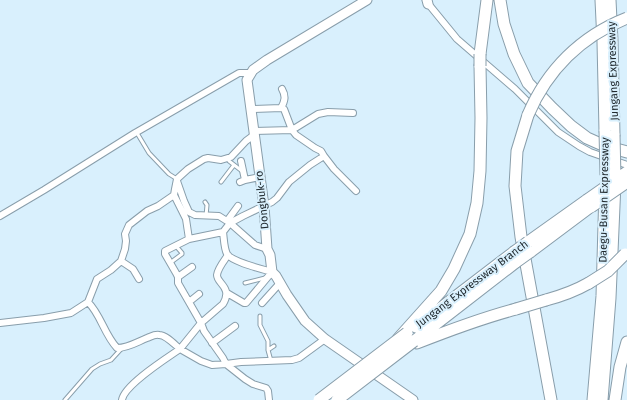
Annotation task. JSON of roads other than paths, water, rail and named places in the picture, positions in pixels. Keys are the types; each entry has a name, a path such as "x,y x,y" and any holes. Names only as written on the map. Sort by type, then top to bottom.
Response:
{"highway":[{"path":"392,345 441,291 454,269 470,234 477,203 480,171 480,54 487,0"},
{"path":"500,0 504,24 514,54 528,83 571,126 587,138 605,146 627,152"},
{"name":"Jungang Expressway","path":"606,3 612,40 610,133"},
{"path":"551,400 521,237 515,186 517,151 533,102 563,60 592,36 609,25 627,18"},
{"name":"Daegu-Busan Expressway","path":"602,400 610,298 610,133"},
{"name":"Jungang Expressway Branch","path":"319,400 392,345 411,337 515,257 589,203 627,172"},
{"name":"Daegu-Busan Expressway","path":"593,400 610,176"},
{"name":"Jungang Expressway Branch","path":"589,203 627,182"},
{"path":"404,349 460,326 567,294 608,271 626,253"},
{"name":"Jungang Expressway Branch","path":"337,400 404,349 411,337"},
{"path":"614,400 620,367 627,342"}],"main road":[{"path":"252,73 253,70 267,60 367,0"},
{"name":"Dongbuk-ro","path":"252,73 247,80 264,206 267,249 270,255 269,275 276,276 305,320 325,339 413,400"}],"street":[{"path":"427,1 457,39 515,89 558,132 590,152 627,165"},
{"path":"0,216 137,132 239,73 252,73"},
{"path":"281,108 285,98 282,89"},
{"path":"251,109 281,108 284,110 292,130 296,135 315,148 321,150 334,169 356,191"},
{"path":"190,239 186,219 174,195 177,179 188,170 204,159 208,158 221,160 231,157 254,133 292,130 318,114 328,112 353,113"},
{"path":"229,222 272,202 277,198 289,182 310,164 324,156"},
{"path":"241,162 243,171 242,181 260,177"},
{"path":"177,179 184,202 189,212 195,215 219,216 229,222 255,245 267,249"},
{"path":"0,323 71,313 88,302 97,279 121,261 125,249 125,234 129,225 147,211 158,206 174,195"},
{"path":"228,255 217,274 218,278 224,286 227,294 246,303 269,275 232,260 228,255 223,232 238,206"},
{"path":"223,232 190,239 165,251 165,254 178,277 178,283 204,331 224,358 226,364 253,384 266,388 268,391 269,400"},
{"path":"121,261 133,269 139,278"},
{"path":"178,277 192,267"},
{"path":"262,303 280,283"},
{"path":"189,302 200,294"},
{"path":"122,400 124,394 136,380 180,349 201,323 223,304 227,294"},
{"path":"88,302 94,308 113,344 117,348 129,346 159,335 164,336 180,349 201,362 212,365 292,360 299,358 325,339"},
{"path":"212,343 235,326"}],"lane":[{"path":"137,132 149,153 169,174 177,179"},
{"path":"227,158 243,171"},
{"path":"221,182 234,165"},
{"path":"205,202 207,205 206,216"},
{"path":"170,263 182,254 176,245"},
{"path":"245,283 269,275"},
{"path":"260,316 260,325 268,341 268,350 271,361"},
{"path":"268,350 274,346"},
{"path":"65,400 92,369 111,360 122,348"}]}
